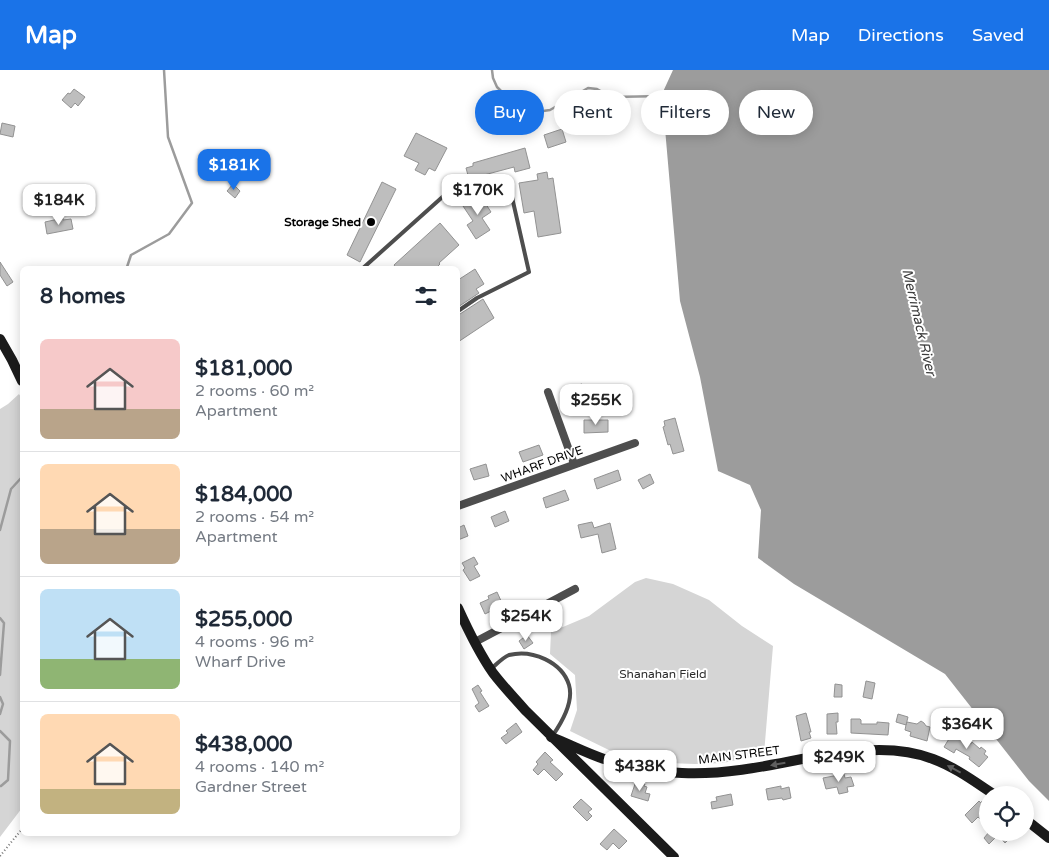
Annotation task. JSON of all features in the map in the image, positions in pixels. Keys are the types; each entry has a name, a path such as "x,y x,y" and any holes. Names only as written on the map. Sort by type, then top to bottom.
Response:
{"street":[{"path":"0,339 20,377"},
{"path":"548,392 574,464"},
{"name":"WHARF DRIVE","path":"460,505 634,443"},
{"path":"475,642 575,589"},
{"name":"MAIN STREET","path":"460,612 491,670 526,711 552,736 603,758 633,766 681,773 710,773 853,751 877,750 899,752 933,759 953,768 981,786"},
{"path":"552,736 674,857"},
{"path":"1034,826 1049,838"}],"lane":[{"path":"365,266 448,192 509,184 529,272 477,298 460,310"},
{"path":"491,670 500,660 508,656 522,654 536,655 556,666 565,676 570,686 570,700 561,724 552,736"}],"path":[{"path":"0,856 20,831"}],"green space":[{"path":"19,394 20,811 0,837 0,409"},
{"name":"Shanahan Field","path":"646,578 673,584 709,600 742,626 773,646 764,754 723,763 667,763 613,752 570,731 577,710 575,675 550,654 551,632 589,616 635,582"}],"water":[{"name":"Merrimack River","path":"673,70 1049,70 1049,801 1029,781 945,674 794,584 758,558 761,510 750,485 718,471 700,377 680,301 666,135 729,135 729,90 664,90"}],"building":[{"path":"74,89 85,97 78,106 75,103 71,108 62,100"},
{"path":"2,123 15,126 13,137 0,134"},
{"path":"554,132 554,135 564,135 566,142 548,148 544,135"},
{"path":"416,133 447,148 435,171 429,168 425,175 415,170 419,163 404,156"},
{"path":"525,148 530,168 515,172 514,167 469,179 466,168 473,166 473,163"},
{"path":"547,172 548,179 553,178 561,233 538,237 534,211 524,213 519,183 538,180 537,174"},
{"name":"Storage Shed","path":"382,182 396,189 360,262 347,255"},
{"path":"233,184 240,191 235,198 227,191"},
{"path":"480,195 491,212 482,218 490,230 476,239 467,225 473,221 463,206"},
{"path":"63,218 63,220 71,219 73,229 47,234 45,222"},
{"path":"440,223 459,245 438,266 394,265"},
{"path":"0,262 13,282 7,286 0,275"},
{"path":"475,269 484,284 476,289 479,293 460,306 460,279"},
{"path":"483,299 494,318 460,341 460,314"},
{"path":"582,384 589,408 579,411 571,387"},
{"path":"675,418 684,451 673,454 670,444 668,445 663,427 665,426 664,421"},
{"path":"584,420 608,420 608,432 584,433"},
{"path":"539,445 543,455 523,462 519,452"},
{"path":"486,464 489,476 474,480 470,469"},
{"path":"618,470 621,480 597,489 594,479"},
{"path":"650,474 654,483 643,489 638,480"},
{"path":"565,490 569,500 546,508 543,498"},
{"path":"505,511 509,521 495,527 491,517"},
{"path":"592,522 594,528 610,523 616,549 602,553 598,534 581,538 578,525"},
{"path":"464,525 468,536 460,539 460,527"},
{"path":"474,557 478,564 474,566 480,576 470,581 463,570 465,568 462,563"},
{"path":"497,592 502,603 493,607 495,609 485,614 480,603 489,599 488,596"},
{"path":"527,635 533,643 524,649 519,641"},
{"path":"866,681 875,683 872,699 863,697"},
{"path":"835,684 842,685 842,697 834,697"},
{"path":"478,685 489,706 479,712 475,706 479,703 472,689"},
{"path":"806,713 811,738 801,741 796,716"},
{"path":"838,713 838,722 836,722 837,734 827,734 827,714"},
{"path":"898,714 908,717 906,725 896,722"},
{"path":"851,719 860,719 861,724 889,723 888,735 851,733"},
{"path":"921,721 930,727 927,741 910,736 911,732 905,730 907,722 917,724"},
{"path":"516,723 522,732 506,744 501,738"},
{"path":"952,734 971,744 972,742 980,749 981,747 986,751 984,754 988,757 979,767 969,759 970,757 956,749 954,753 944,747"},
{"path":"545,752 553,760 550,762 563,774 556,781 544,769 538,775 533,770 538,764 536,762"},
{"path":"844,774 845,778 851,777 854,786 847,787 848,792 839,794 837,787 826,789 823,778"},
{"path":"636,781 645,784 644,786 647,787 645,793 650,794 648,801 631,796"},
{"path":"781,786 781,789 789,787 791,798 768,800 766,789"},
{"path":"731,794 733,805 712,809 711,802 717,801 716,797"},
{"path":"581,799 592,809 588,812 592,816 587,821 573,807"},
{"path":"979,801 979,818 972,823 965,815"},
{"path":"614,829 627,841 619,849 613,843 607,850 600,844"}],"waterway":[{"path":"127,266 131,255 169,234 192,203 168,137 164,70"},
{"path":"492,70 497,87 505,95 524,109 536,112 550,110 588,88 597,89 611,97 641,96"},
{"path":"0,530 11,489 20,479"},
{"path":"0,618 4,623 0,675"},
{"path":"0,697 3,704 0,714"},
{"path":"0,731 10,741 8,780 0,786"}],"place":[{"name":"Storage Shed","path":"371,222"}]}
